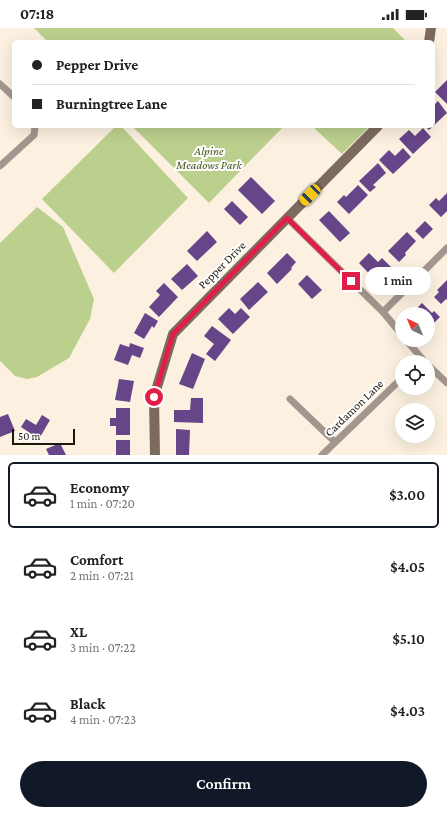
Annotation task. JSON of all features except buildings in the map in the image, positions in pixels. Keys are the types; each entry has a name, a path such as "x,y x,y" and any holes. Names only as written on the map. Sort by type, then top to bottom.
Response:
{"street":[{"path":"429,40 431,28"},
{"path":"0,84 12,95"},
{"path":"0,166 34,135 35,128"},
{"name":"Pepper Drive","path":"155,455 154,397 173,334 376,128"},
{"path":"287,218 383,312 395,327"},
{"path":"383,312 447,248"},
{"path":"411,347 417,355"},
{"path":"435,372 447,383"},
{"name":"Cardamon Lane","path":"322,455 395,385"},
{"path":"290,399 335,442"}],"green space":[{"path":"34,28 393,28 405,40 46,40"},
{"path":"114,128 123,128 188,198 114,273 42,199"},
{"name":"Alpine Meadows Park","path":"134,128 282,128 209,203"},
{"path":"314,128 368,128 342,154"},
{"path":"37,207 63,227 94,299 90,319 69,358 37,377 27,379 15,376 0,361 0,243"}],"route":[{"path":"154,397 173,334 287,218 351,281"}]}
